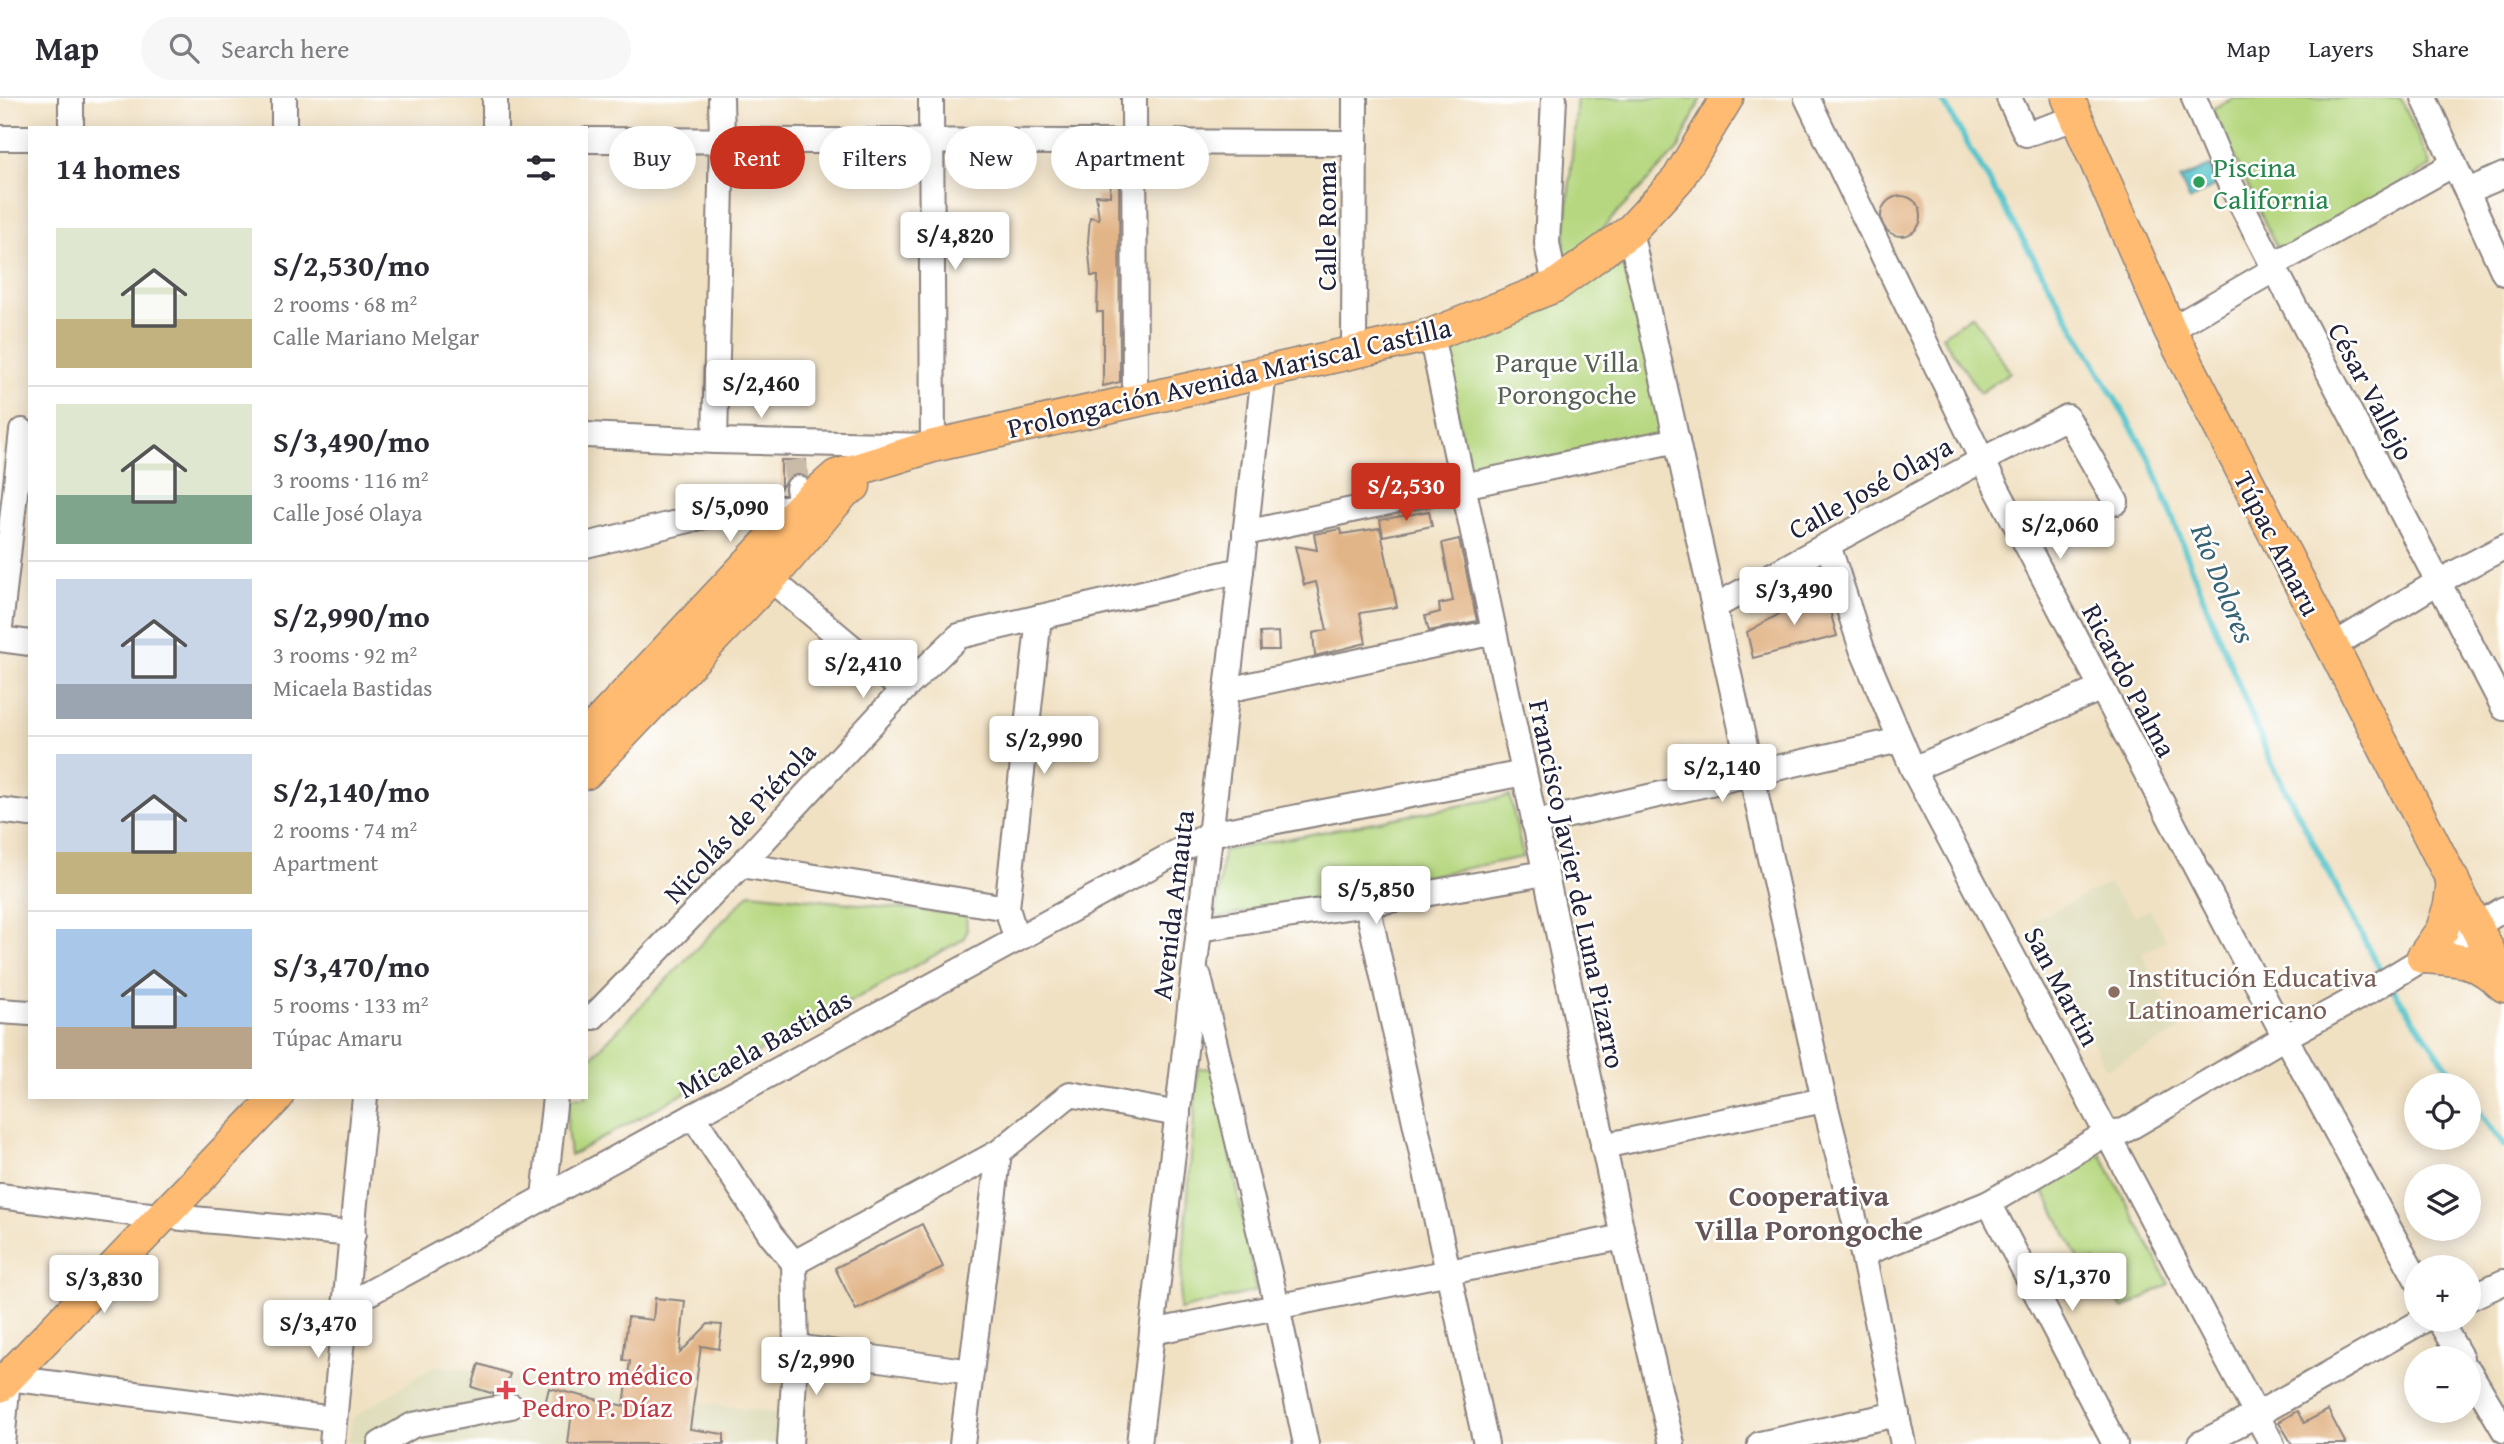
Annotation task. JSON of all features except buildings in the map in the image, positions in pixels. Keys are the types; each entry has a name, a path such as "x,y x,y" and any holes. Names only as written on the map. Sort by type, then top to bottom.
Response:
{"main road":[{"name":"Prolongación Avenida Mariscal Castilla","path":"588,771 760,570 799,497 836,476 933,446 1431,335 1555,286 1630,231 1678,179 1727,98"},
{"name":"Túpac Amaru","path":"2073,108 2169,330 2504,981"},
{"name":"Prolongación Avenida Mariscal Castilla","path":"588,734 845,491 933,446"},
{"path":"2419,960 2442,930 2450,905 2453,880"},
{"path":"2419,960 2470,961 2485,969 2504,987"},
{"path":"2,1375 152,1215 248,1099"},
{"path":"152,1215 275,1099"}],"street":[{"path":"71,98 71,126"},
{"path":"284,98 284,126"},
{"path":"495,98 495,126"},
{"path":"721,98 722,126"},
{"path":"931,98 931,126"},
{"path":"1135,98 1135,126"},
{"name":"Calle Roma","path":"1354,353 1355,98"},
{"path":"1554,98 1547,243 1555,286"},
{"name":"Ricardo Palma","path":"1807,98 1982,460 2100,689 2404,1256"},
{"path":"2009,98 2026,134 2073,108"},
{"name":"César Vallejo","path":"2194,98 2227,177 2504,708"},
{"path":"2424,98 2504,272"},
{"path":"0,138 28,138"},
{"path":"588,140 710,141"},
{"path":"588,435 715,441 793,452 933,446 931,142 1051,142"},
{"path":"1209,143 1355,144"},
{"path":"2169,330 2275,269 2282,260 2454,164"},
{"path":"2468,191 2504,175"},
{"path":"715,441 721,189"},
{"path":"1135,189 1135,402"},
{"path":"1630,231 1824,1100 1863,1254 1903,1444"},
{"name":"Francisco Javier de Luna Pizarro","path":"1431,335 1603,1146 1672,1444"},
{"name":"Avenida Amauta","path":"1139,1444 1264,373"},
{"name":"Calle José Olaya","path":"1714,607 1982,460 2067,417 2116,502"},
{"path":"0,627 17,431"},
{"path":"1245,533 1462,484 1676,440"},
{"path":"588,545 726,511 799,497"},
{"name":"San Martin","path":"1828,545 1861,649 1913,769 2272,1444"},
{"path":"2331,647 2438,582 2504,547"},
{"path":"760,570 903,690"},
{"name":"Nicolás de Piérola","path":"589,1018 741,865 903,690 959,636 1241,570"},
{"path":"1016,938 1007,908 1039,617"},
{"path":"1227,690 1494,632"},
{"path":"0,639 28,643"},
{"path":"1913,769 2100,689"},
{"path":"1534,824 1900,740"},
{"name":"Micaela Bastidas","path":"347,1305 1210,834 1524,773"},
{"path":"0,810 28,814"},
{"path":"741,865 1007,908"},
{"path":"1199,929 1367,904 1545,873"},
{"path":"1367,904 1486,1444"},
{"path":"1863,1254 1989,1203 2107,1133 2124,1131 2368,992 2504,909"},
{"path":"1196,962 1277,1306 1306,1444"},
{"path":"0,1011 28,1013"},
{"path":"794,1263 999,1152 1070,1094 1178,1114"},
{"path":"332,1444 365,1099"},
{"path":"544,1197 555,1099"},
{"path":"1603,1146 1824,1100"},
{"path":"693,1116 771,1235 794,1263 796,1347 790,1444"},
{"path":"962,1444 999,1152"},
{"path":"0,1196 152,1215 353,1234"},
{"path":"1989,1203 2115,1444"},
{"path":"1152,1332 1623,1237"},
{"path":"2481,1293 2504,1282"},
{"path":"2200,1444 2404,1331"},
{"path":"796,1347 971,1372"},
{"path":"2,1444 2,1375 334,1419"},
{"path":"2481,1391 2504,1430"},
{"path":"380,1444 414,1425 511,1406"},
{"path":"1760,1444 1897,1414"}],"shaded area":[{"name":"Institución Educativa Latinoamericano","path":"2108,884 2135,916 2150,909 2166,941 2142,953 2180,1031 2106,1069 2033,921"},
{"name":"Centro médico Pedro P. Díaz","path":"435,1365 798,1416 794,1444 347,1444 351,1419"}],"green space":[{"path":"1577,98 1701,98 1679,148 1562,271"},
{"path":"2234,98 2401,98 2431,166 2279,253 2212,109"},
{"name":"Parque Villa Porongoche","path":"1626,264 1663,434 1467,479 1448,346"},
{"path":"1972,315 2010,372 1980,393 1942,336"},
{"path":"1510,796 1523,857 1216,918 1223,851"},
{"path":"750,893 966,915 967,930 964,939 570,1156 567,1126 570,1099 588,1099 588,1061"},
{"path":"1198,1068 1215,1069 1256,1291 1179,1310"},
{"path":"2101,1154 2169,1284 2123,1309 2094,1260 2082,1265 2042,1187"}],"water":[{"name":"Piscina California","path":"2210,166 2218,184 2190,200 2180,179"}],"waterway":[{"name":"Río Dolores","path":"1941,98 2151,461 2269,758 2383,976"},
{"name":"Río Dolores","path":"2390,985 2452,1073"},
{"name":"Río Dolores","path":"2481,1114 2504,1146"}],"tunnel":[{"path":"794,460 798,488"}],"place":[{"name":"Piscina California","path":"2199,182"},
{"name":"Institución Educativa Latinoamericano","path":"2114,992"},
{"name":"Centro médico Pedro P. Díaz","path":"506,1390"}],"district":[{"name":"Cooperativa Villa Porongoche","path":"1809,1212"}]}
